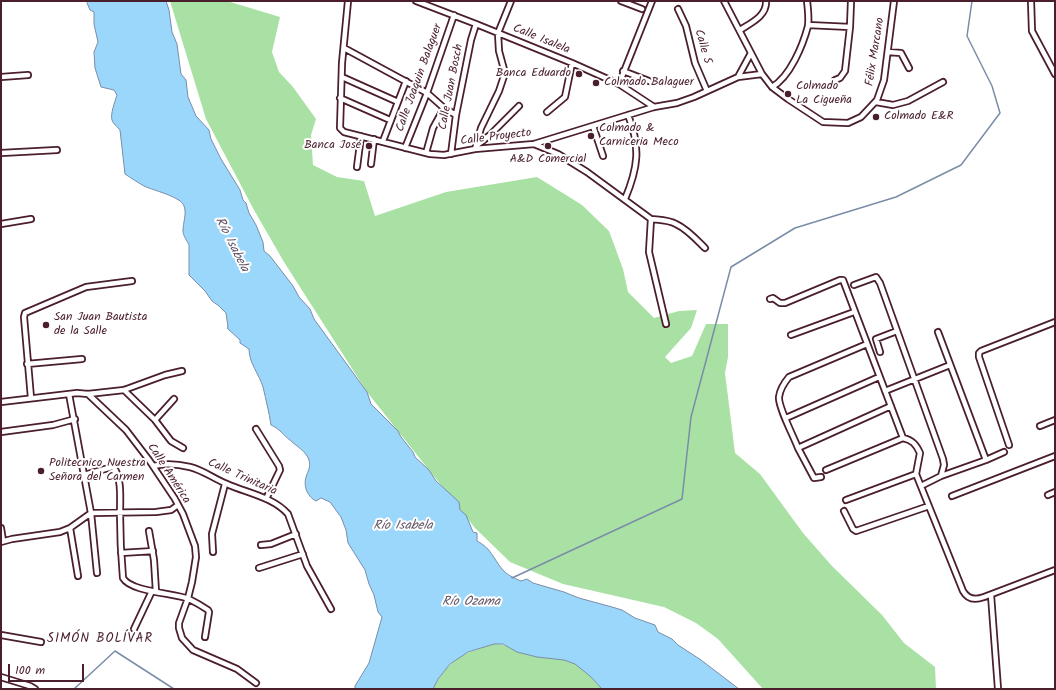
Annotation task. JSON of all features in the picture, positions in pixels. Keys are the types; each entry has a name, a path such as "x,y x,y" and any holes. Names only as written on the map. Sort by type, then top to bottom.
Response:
{"street":[{"path":"348,1 340,98 390,120"},
{"name":"Calle Isalela","path":"416,1 572,63 619,84 654,107"},
{"path":"475,147 481,128 499,91 504,73 499,51 498,33 511,1"},
{"path":"621,1 642,9"},
{"path":"619,84 652,1"},
{"name":"Félix Marcano","path":"724,1 762,74 772,87 788,100 823,122 828,123 848,123 861,117 876,102 884,80 894,1"},
{"path":"740,30 757,20 766,7 766,1"},
{"path":"772,87 779,83 789,69 800,46 808,25 807,1"},
{"path":"835,80 840,78 845,71 851,1"},
{"path":"1031,1 1032,31 1055,74"},
{"name":"Calle 5","path":"678,9 686,26 695,63 708,91"},
{"name":"Calle Joaquin Balaguer","path":"405,148 427,93 454,15"},
{"name":"Calle Juan Bosch","path":"450,154 471,40 476,24"},
{"path":"808,25 850,26"},
{"path":"344,48 427,93 444,108 456,115"},
{"path":"888,52 901,53 909,68"},
{"path":"738,77 751,53"},
{"path":"547,112 565,97 572,63"},
{"path":"624,71 649,81"},
{"name":"Calle Proyecto","path":"340,98 340,128 344,132 426,153 444,155 475,147 534,144 654,107 677,103 738,77 762,74"},
{"path":"1,77 28,75"},
{"path":"342,77 398,102"},
{"path":"383,141 406,81"},
{"path":"876,102 893,106 908,101 942,82"},
{"path":"475,147 490,135 519,106"},
{"path":"426,153 434,128 444,108"},
{"path":"625,199 632,181 636,160 637,141 628,115"},
{"path":"593,126 603,156"},
{"path":"357,167 361,136"},
{"path":"371,164 374,139"},
{"path":"534,144 558,154 587,172 651,219 670,221 676,224 693,236 705,248"},
{"path":"1,152 57,150"},
{"path":"1,224 31,219"},
{"path":"651,219 649,252 666,324"},
{"path":"854,285 872,278 876,277 878,279 942,458 944,465 941,476"},
{"path":"770,299 773,298 780,303 784,303 843,280 903,438"},
{"path":"31,398 27,364 25,313 86,287 132,281"},
{"path":"791,335 854,312"},
{"path":"1009,445 979,357 979,353 1055,322"},
{"path":"880,352 876,339 897,331"},
{"path":"938,332 986,460"},
{"path":"820,477 814,478 798,448 779,397 782,385 789,377 867,344"},
{"path":"27,364 82,359"},
{"path":"885,391 950,365"},
{"path":"1,402 69,394 88,394 124,390 182,370"},
{"path":"786,418 879,377"},
{"path":"124,390 155,420 171,441 183,448"},
{"path":"69,394 91,514 97,574"},
{"name":"Calle América","path":"88,394 126,430 153,466 178,505 195,546 196,557 188,598 178,628 182,638 193,650 237,669 256,683"},
{"path":"155,420 174,399"},
{"path":"798,448 890,406"},
{"path":"1,432 53,425 74,419"},
{"path":"1040,426 1055,420"},
{"path":"256,429 280,470 266,499"},
{"path":"826,470 903,438 910,440 914,442 920,453 916,474 963,591 968,597 971,599 980,599 1055,570"},
{"path":"921,486 941,476 1004,452"},
{"path":"952,496 1055,456"},
{"name":"Calle Trinitaria","path":"153,466 167,464 190,467 225,484 266,499 282,508 288,514 307,566 332,609"},
{"path":"84,475 112,467 116,470 120,489 123,578 127,582 154,591 188,598 209,610 205,637"},
{"path":"846,500 916,474"},
{"path":"213,552 212,534 225,484"},
{"path":"1048,495 1055,492"},
{"path":"1,528 2,542 60,532 70,528 91,514 166,511 171,510 178,505"},
{"path":"844,511 853,529 856,531 929,506"},
{"path":"70,528 78,576"},
{"path":"134,629 154,591 153,551 149,531"},
{"path":"262,545 271,544 296,534"},
{"path":"121,552 153,551"},
{"path":"259,568 303,554"},
{"path":"991,595 998,689"},
{"path":"1,635 41,642"},
{"path":"1,677 35,689"}],"green space":[{"path":"170,1 227,1 280,17 272,52 279,72 293,87 316,119 311,135 313,165 337,177 364,181 375,216 446,192 537,177 582,205 609,231 623,269 628,292 654,318 679,311 697,310 691,328 665,357 671,363 692,356 706,324 728,324 728,357 725,373 735,453 760,474 803,533 832,566 882,615 904,643 935,667 936,689 763,689 718,639 696,623 664,607 563,584 510,562 475,528 367,392 284,262 254,210 206,119"},
{"path":"494,644 504,645 531,655 568,661 579,666 602,689 433,689 443,672 458,658"}],"water":[{"name":"Río Isabela","path":"88,1 166,1 169,10 172,32 177,44 181,74 186,80 188,97 196,116 209,130 211,139 221,159 240,190 243,200 246,203 249,213 263,242 264,251 270,256 293,286 299,297 310,309 314,319 367,392 371,404 398,431 415,457 429,470 436,481 459,502 460,510 466,515 473,532 477,533 477,541 489,550 504,571 521,581 527,579 533,583 622,610 635,618 655,625 658,632 672,639 678,645 701,660 739,689 602,689 590,676 575,664 564,660 537,657 517,652 503,644 494,644 468,652 450,664 438,679 433,689 355,689 355,686 369,663 382,617 378,612 374,595 365,570 348,543 346,530 341,517 330,502 321,498 316,501 307,491 305,481 310,465 308,457 301,449 271,425 263,387 252,364 249,349 240,343 240,340 227,328 226,313 212,301 205,291 189,275 189,245 183,233 185,212 184,206 173,197 144,186 125,174 120,130 112,120 113,108 117,95 114,90 101,87 95,68 94,52 98,42 94,24 94,12 90,10 87,3"}],"waterway":[{"path":"512,578 682,499 691,417 731,267 795,228 896,197 961,165 1000,113 992,86 967,36 972,1"},
{"path":"74,689 115,651 174,689"}],"place":[{"name":"Banca Eduardo","path":"579,74"},
{"name":"Colmado Balaguer","path":"596,83"},
{"name":"Colmado La Cigueña","path":"788,94"},
{"name":"Colmado E&R","path":"876,117"},
{"name":"Colmado & Carniceria Meco","path":"591,136"},
{"name":"Banca José","path":"369,146"},
{"name":"A&D Comercial","path":"548,146"},
{"name":"San Juan Bautista de la Salle","path":"46,325"},
{"name":"Politecnico Nuestra Señora del Carmen","path":"41,471"}],"district":[{"name":"SIMÓN BOLÍVAR","path":"100,640"}],"water label":[{"name":"Río Ozama","path":"471,603"}]}
